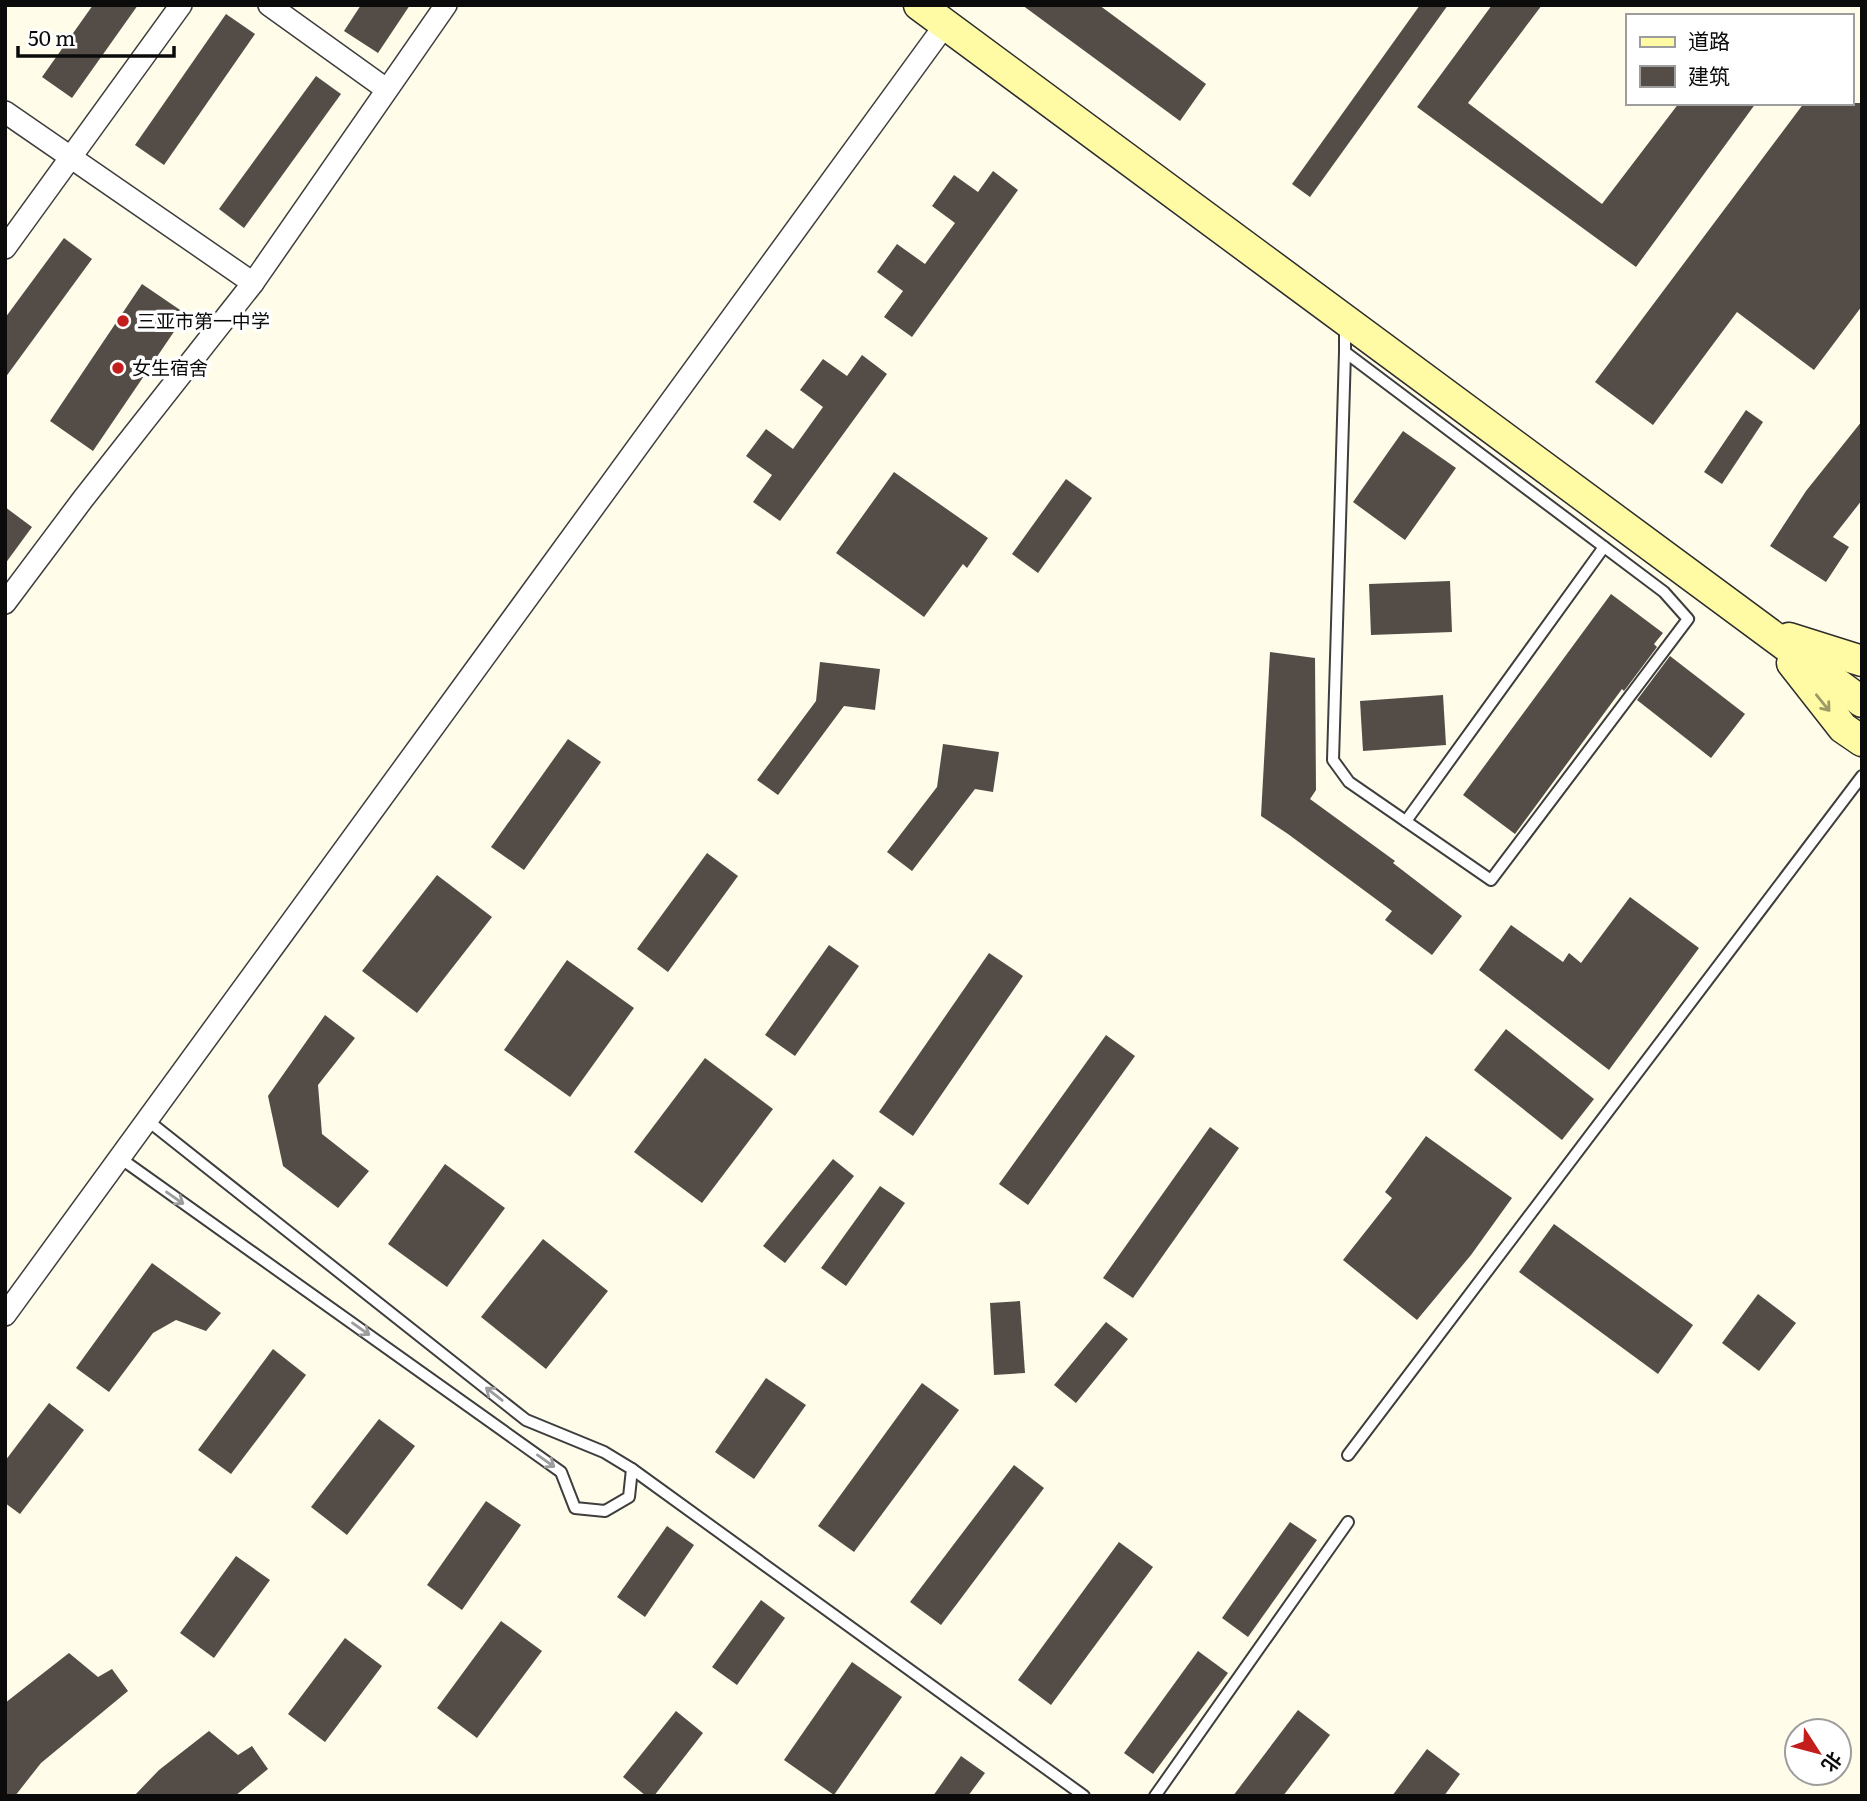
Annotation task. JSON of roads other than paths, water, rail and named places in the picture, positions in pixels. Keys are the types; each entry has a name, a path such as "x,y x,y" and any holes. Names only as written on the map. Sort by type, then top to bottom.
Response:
{"street":[{"path":"5,248 181,5"},
{"path":"269,5 386,89"},
{"path":"5,603 253,283 446,5"},
{"path":"919,5 1862,702"},
{"path":"5,1315 945,25"},
{"path":"5,112 253,283"},
{"path":"1765,630 1862,661"},
{"path":"1765,630 1843,727 1862,741"}],"lane":[{"path":"1345,352 1664,592 1688,619 1490,880 1349,782 1333,760 1345,352 1346,320"},
{"path":"1406,821 1604,547"},
{"path":"1348,1455 1862,776"},
{"path":"147,1120 526,1420 604,1452 632,1469 1084,1796"},
{"path":"120,1158 561,1472 575,1508 605,1511 629,1496 632,1469"},
{"path":"1155,1796 1348,1522"}],"place":[{"name":"三亚市第一中学","path":"123,321"},
{"name":"女生宿舍","path":"118,368"}]}
